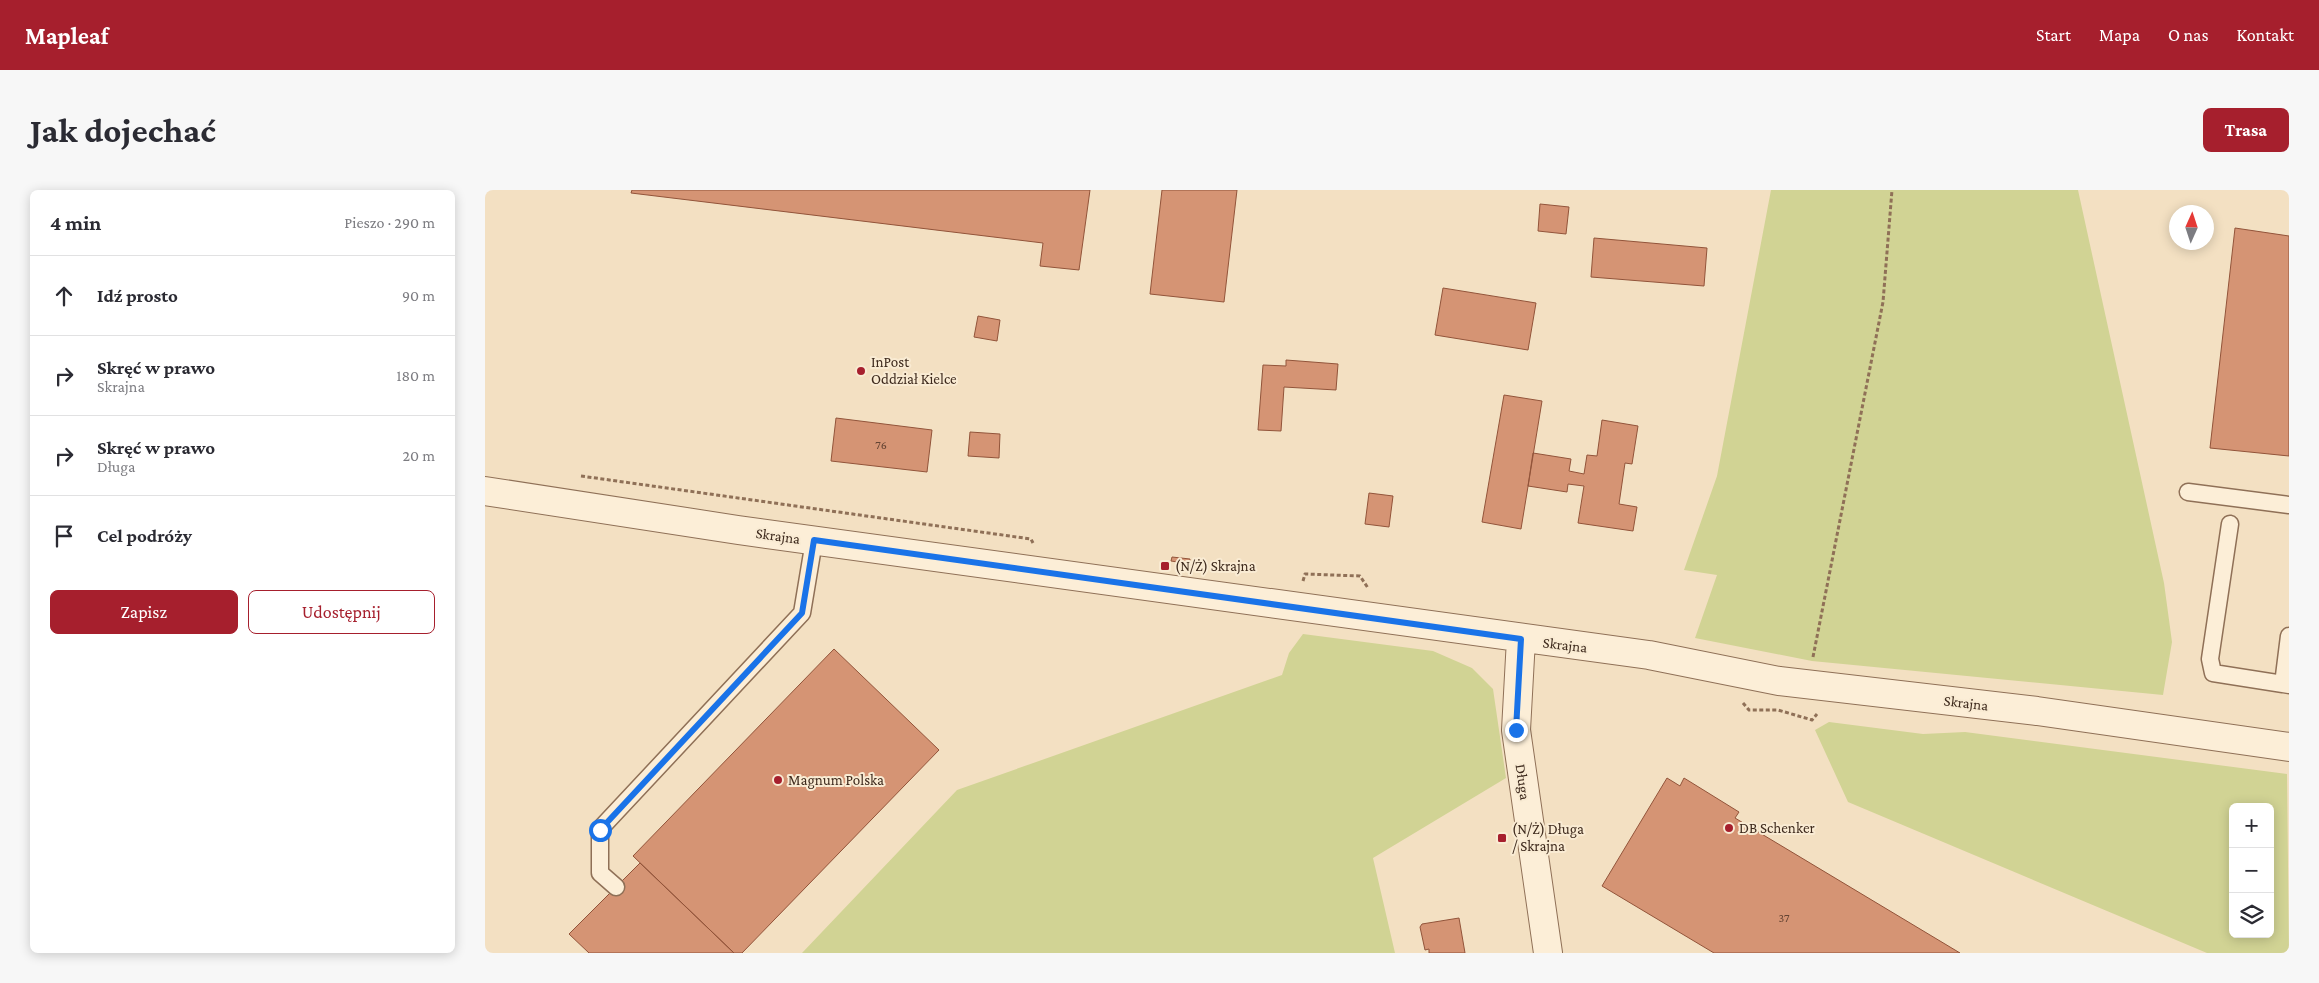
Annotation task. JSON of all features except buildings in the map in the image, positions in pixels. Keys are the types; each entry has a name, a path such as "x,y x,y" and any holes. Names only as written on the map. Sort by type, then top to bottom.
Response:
{"street":[{"name":"Skrajna","path":"485,491 814,540 1521,639 1649,655 1808,685 2037,711 2289,747"},
{"name":"Długa","path":"1521,639 1516,730 1548,953"}],"lane":[{"path":"2188,492 2289,505"},
{"path":"2230,524 2209,659 2213,674 2286,684 2289,636"},
{"path":"616,887 600,873 600,830 802,613 814,540"}],"path":[{"path":"1808,685 1883,302 1892,190"}],"green space":[{"path":"1771,190 2078,190 2164,583 2172,642 2163,695 1812,661 1695,638 1717,575 1684,570 1717,476"},
{"path":"1303,634 1433,651 1472,668 1493,689 1506,778 1373,858 1395,953 802,953 957,790 1282,675 1289,653"},
{"path":"1829,722 1923,734 1965,732 2287,774 2289,953 2207,953 1848,802 1815,730"}],"place":[{"name":"InPost Oddział Kielce","path":"861,371"},
{"name":"(N/Ż) Skrajna","path":"1165,566"},
{"name":"Magnum Polska","path":"778,780"},
{"name":"DB Schenker","path":"1729,828"},
{"name":"(N/Ż) Długa / Skrajna","path":"1502,838"}],"route":[{"path":"600,830 802,613 814,540 1521,639 1515,708 1516,730"}]}
